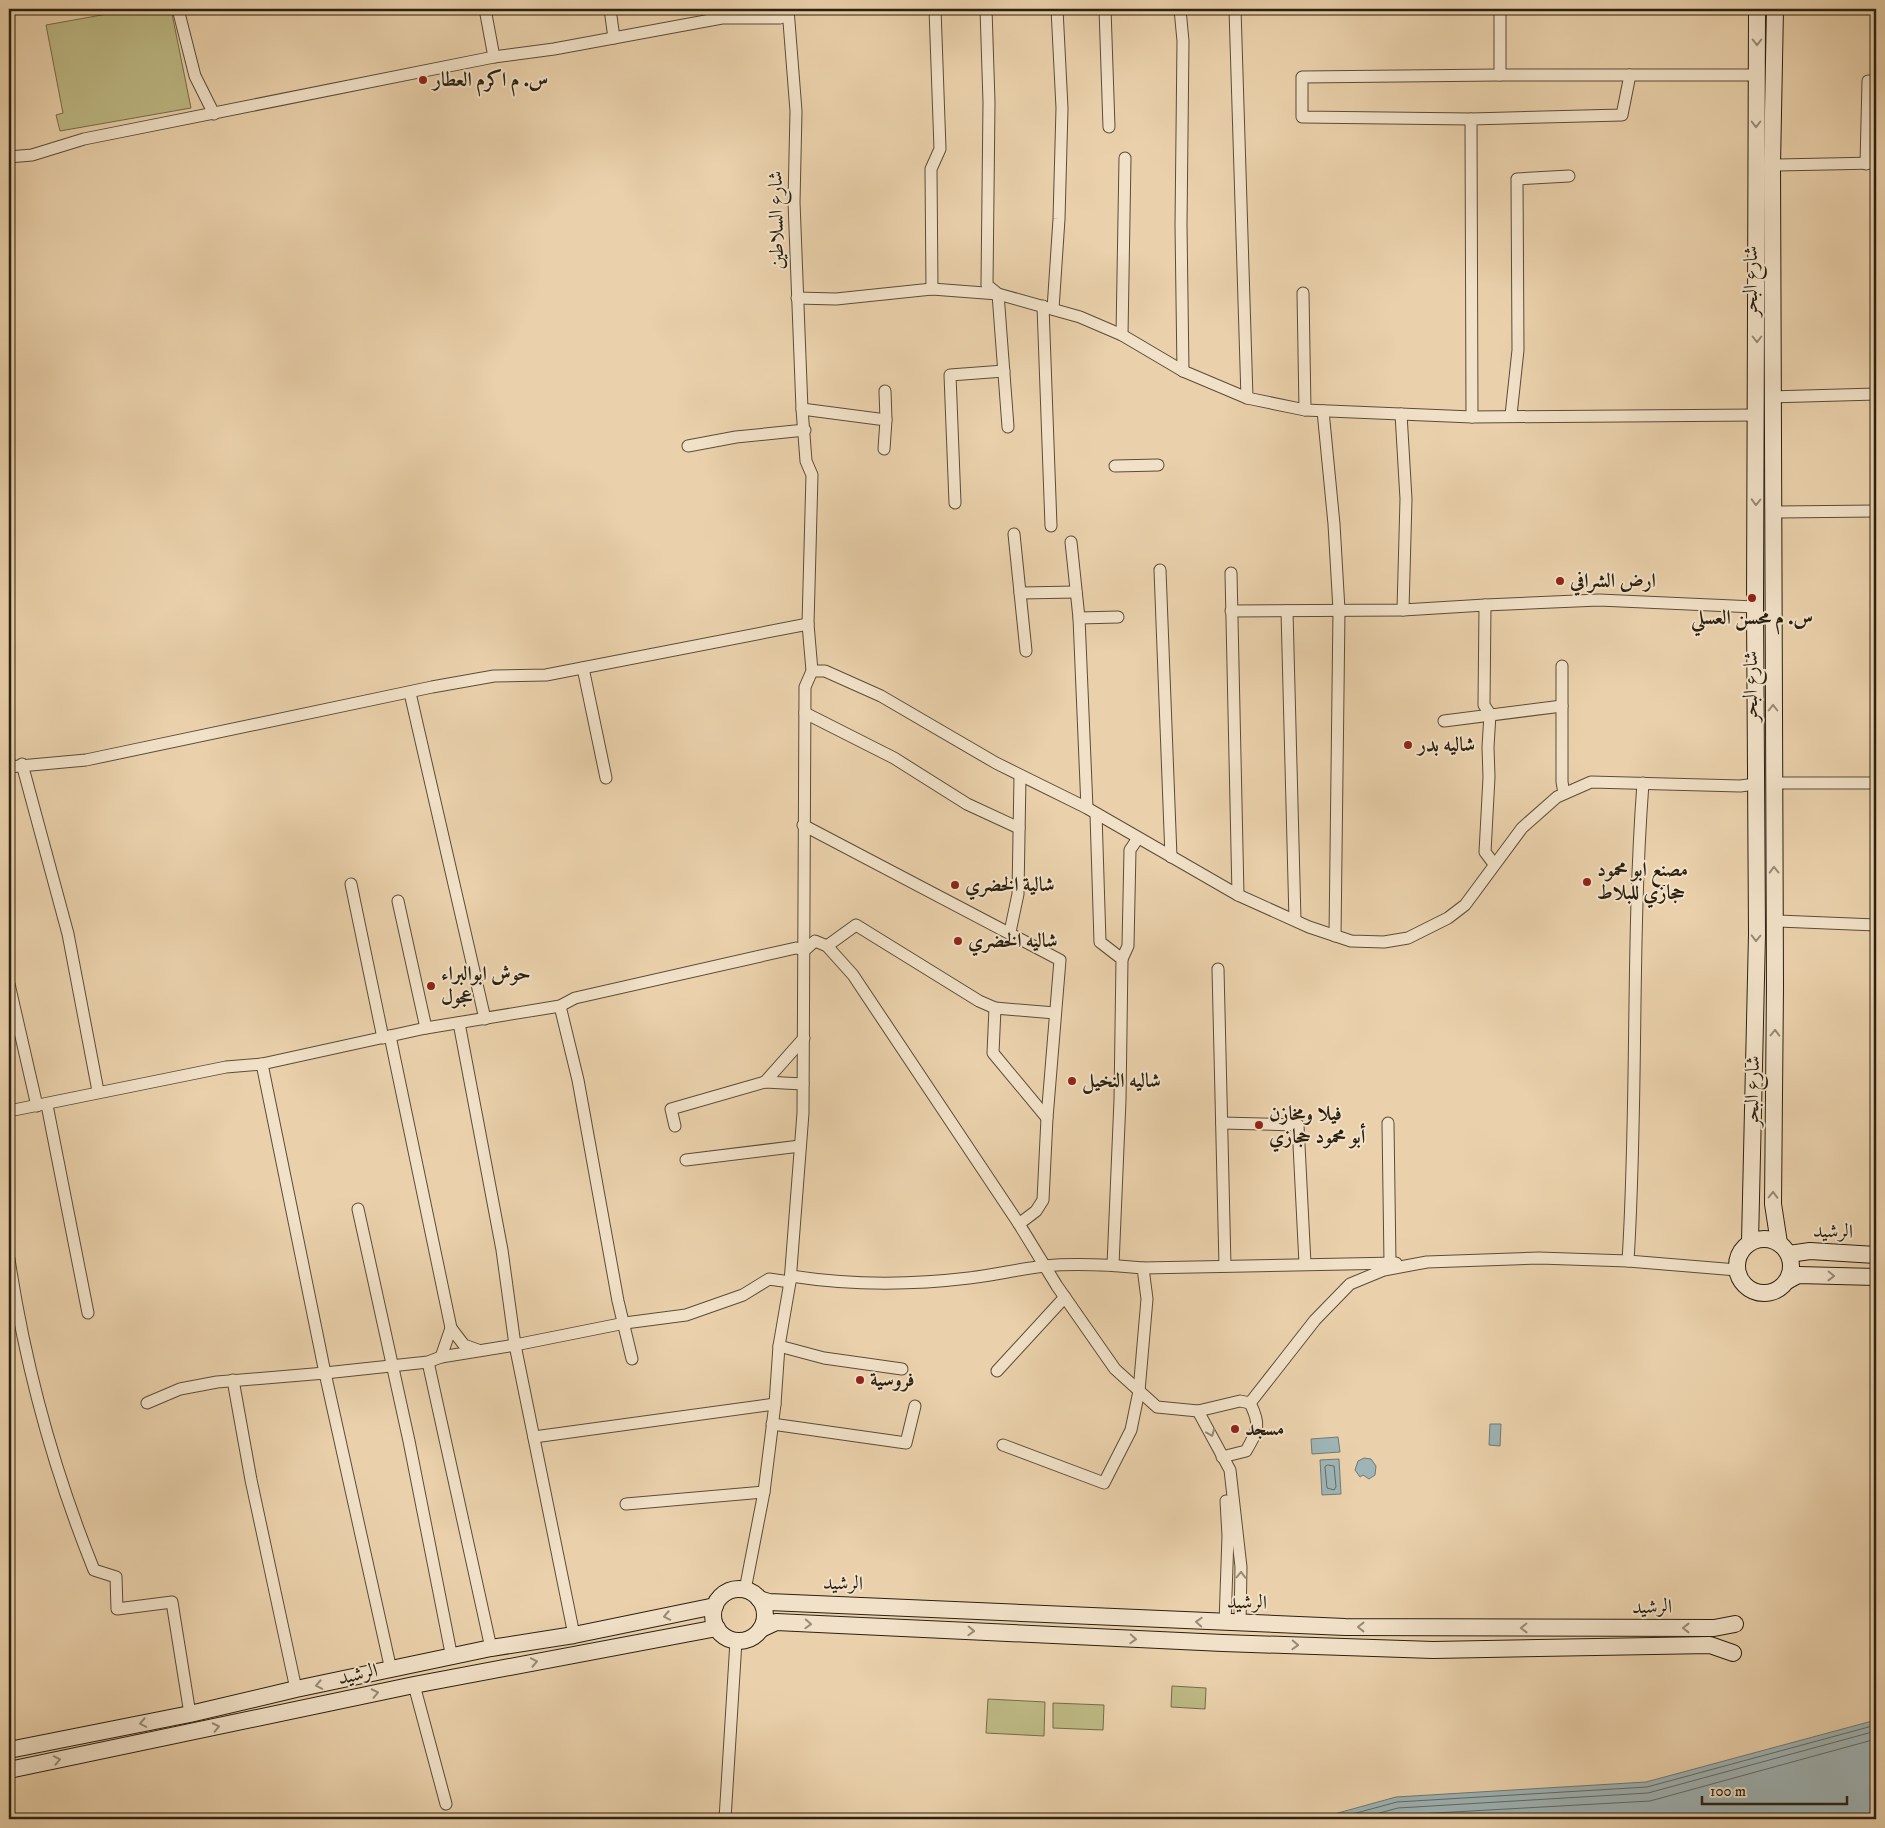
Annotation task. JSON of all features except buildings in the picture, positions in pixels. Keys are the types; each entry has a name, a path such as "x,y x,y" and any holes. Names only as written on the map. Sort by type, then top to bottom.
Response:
{"main road":[{"name":"شارع البحر","path":"1750,1242 1757,934 1755,607 1757,9"},
{"name":"شارع البحر","path":"1775,9 1772,165 1775,921 1773,1204 1784,1249"},
{"path":"1755,678 1773,677"},
{"path":"1787,1281 1791,1263 1784,1249 1770,1239 1750,1242 1739,1254 1737,1270 1744,1285 1757,1292 1772,1292 1798,1275 1876,1277"},
{"name":"الرشيد","path":"1784,1249 1876,1255"},
{"path":"730,1591 752,1594 765,1610 764,1623 761,1629 750,1639 736,1641 728,1638 717,1628 714,1614 715,1606 724,1594 730,1591"},
{"name":"الرشيد","path":"752,1594 769,1602 1233,1623 1480,1628 1714,1628 1735,1624"},
{"name":"الرشيد","path":"9,1750 190,1714 296,1689 452,1658 491,1648 574,1635 715,1606"},
{"name":"الرشيد","path":"761,1629 776,1622 1433,1650 1629,1647 1664,1644 1710,1645 1733,1653"},
{"name":"الرشيد","path":"9,1770 414,1685 717,1628"}],"street":[{"path":"178,9 195,76 214,114"},
{"path":"485,9 494,57"},
{"path":"610,9 614,38"},
{"path":"932,289 931,169 940,149 935,9"},
{"path":"986,9 989,102 988,285 998,294 1008,427"},
{"path":"1051,526 1048,307 1059,219 1062,108 1056,9"},
{"path":"1105,9 1109,127"},
{"path":"1180,9 1183,40 1181,225 1183,371"},
{"path":"1235,9 1247,398"},
{"path":"1500,9 1500,75"},
{"path":"9,157 32,155 84,139 494,57 614,38 722,18 780,18 788,12"},
{"name":"شارع السلاطين","path":"788,12 796,111 794,202 802,410 806,461 812,475 808,624 812,671"},
{"path":"1630,75 1622,115 1471,119 1302,117 1302,77 1500,75 1630,75 1756,75"},
{"path":"1772,165 1871,164 1868,81 1876,81"},
{"path":"1471,119 1472,417"},
{"path":"1122,335 1125,158"},
{"path":"1510,415 1518,350 1517,179 1569,176"},
{"path":"797,298 836,299 932,289 998,294 1048,307 1122,335 1183,371 1247,398 1305,410 1472,417 1510,415 1757,415"},
{"path":"1302,293 1305,410"},
{"path":"955,502 950,375 1004,371"},
{"path":"884,449 885,391"},
{"path":"1772,397 1876,394"},
{"path":"802,410 886,420"},
{"path":"1323,411 1334,524 1339,610 1335,936"},
{"path":"1401,414 1406,499 1403,610"},
{"path":"688,446 736,437 805,430"},
{"path":"1115,466 1158,465"},
{"path":"1772,512 1876,511"},
{"path":"1014,534 1026,651"},
{"path":"1070,542 1079,618 1100,942 1122,959"},
{"path":"1160,570 1171,857"},
{"path":"1231,573 1238,895"},
{"path":"1020,593 1076,592"},
{"path":"1231,611 1403,610 1599,600 1755,607"},
{"path":"1485,605 1484,705 1490,714 1488,747 1490,777 1484,852 1494,864"},
{"path":"1287,611 1295,920"},
{"path":"1079,618 1118,617"},
{"path":"9,767 22,764 86,760 494,676 546,675 808,624"},
{"path":"1562,666 1562,782 1564,793"},
{"path":"583,668 606,778"},
{"path":"752,1594 775,1404 779,1346 791,1279 800,1146 805,950 803,825 805,687 812,671 824,672 881,696 1020,776 1092,811 1238,895 1335,936 1366,942 1408,938 1448,918 1464,905 1522,828 1564,793 1591,782 1740,786 1756,784"},
{"path":"410,693 485,1019"},
{"path":"1444,721 1562,706"},
{"path":"805,713 894,758 967,804 1019,828"},
{"path":"22,764 68,934 98,1092"},
{"path":"1010,932 1018,894 1020,776"},
{"path":"1773,783 1876,783"},
{"path":"1628,1262 1633,1175 1636,874 1642,784"},
{"path":"803,825 1010,932 1060,960 1047,1118 1043,1200 1036,1211 1019,1224"},
{"path":"1112,1265 1120,1100 1122,959 1128,946 1130,850 1138,838"},
{"path":"351,884 387,1037 451,1328 464,1345 480,1351"},
{"path":"398,902 426,1028"},
{"path":"1775,921 1876,924"},
{"path":"827,946 856,925 979,1001 995,1008 1055,1012"},
{"path":"805,950 815,941 827,946 853,976 1019,1224 1044,1266 1115,1369 1157,1407 1198,1411 1240,1401 1250,1403"},
{"path":"9,1111 88,1096 98,1092 190,1076 226,1066 262,1064 426,1028 560,1006 574,998 796,948 805,950"},
{"path":"1218,968 1225,1266"},
{"path":"9,984 42,1105 88,1314"},
{"path":"560,1006 578,1080 618,1301 625,1323 632,1359"},
{"path":"995,1008 993,1053 1047,1118"},
{"path":"459,1022 502,1250 515,1344 574,1635"},
{"path":"765,1082 804,1038"},
{"path":"262,1064 325,1373 391,1670"},
{"path":"675,1126 671,1109 765,1082 803,1084"},
{"path":"1222,1123 1298,1125 1305,1264"},
{"path":"1388,1123 1390,1263"},
{"path":"686,1160 800,1146"},
{"path":"358,1209 409,1441 452,1658"},
{"path":"146,1403 180,1389 233,1380 428,1362 441,1357 625,1323 686,1315 743,1296 769,1279 832,1282 899,1282 969,1278 1044,1266 1112,1265 1144,1268 1539,1258 1737,1270"},
{"path":"9,1259 14,1290 45,1424 79,1532 94,1570 116,1577 117,1609 172,1602 190,1714"},
{"path":"1250,1403 1315,1320 1350,1284 1384,1270 1427,1262"},
{"path":"1003,1445 1104,1483 1131,1430 1139,1390 1147,1299 1144,1268"},
{"path":"996,1371 1065,1296"},
{"path":"441,1357 451,1328"},
{"path":"779,1346 824,1358 902,1369"},
{"path":"428,1362 491,1648"},
{"path":"233,1380 251,1480 296,1689"},
{"path":"1222,1457 1246,1451 1258,1431 1257,1417 1250,1403"},
{"path":"534,1436 775,1404"},
{"path":"772,1424 906,1443 915,1406"},
{"path":"1198,1411 1230,1470 1241,1567 1233,1623"},
{"path":"626,1504 764,1492"},
{"path":"724,1819 736,1641"},
{"path":"414,1685 446,1804"}],"shaded area":[{"path":"135,9 171,9 191,108 60,131 56,115 63,113 46,25"},
{"path":"1172,1686 1206,1688 1205,1709 1171,1707"},
{"path":"988,1699 1045,1702 1044,1736 986,1733"},
{"path":"1053,1703 1104,1705 1103,1730 1053,1728"}],"water":[{"path":"1490,1424 1501,1424 1500,1446 1489,1445"},
{"path":"1338,1437 1340,1452 1312,1454 1311,1439"},
{"path":"1364,1458 1371,1459 1376,1466 1375,1475 1369,1479 1363,1475 1360,1477 1355,1470 1358,1461"},
{"path":"1339,1459 1341,1494 1322,1495 1320,1460"},
{"path":"1876,1720 1876,1819 1316,1819 1396,1797 1646,1782"}],"place":[{"name":"س. م اكرم العطار","path":"423,80"},
{"name":"ارض الشرافي","path":"1560,581"},
{"name":"س. م محسن العسلي","path":"1752,598"},
{"name":"شاليه بدر","path":"1408,745"},
{"name":"مصنع ابو محمود حجازي للبلاط","path":"1587,882"},
{"name":"شالية الخضري","path":"955,885"},
{"name":"شاليه الخضري","path":"958,941"},
{"name":"حوش ابوالبراء عجول","path":"431,986"},
{"name":"شاليه النخيل","path":"1072,1081"},
{"name":"فيلا ومخازن أبو محمود حجازي","path":"1259,1125"},
{"name":"فروسية","path":"860,1380"},
{"name":"مسجد","path":"1235,1429"}]}
